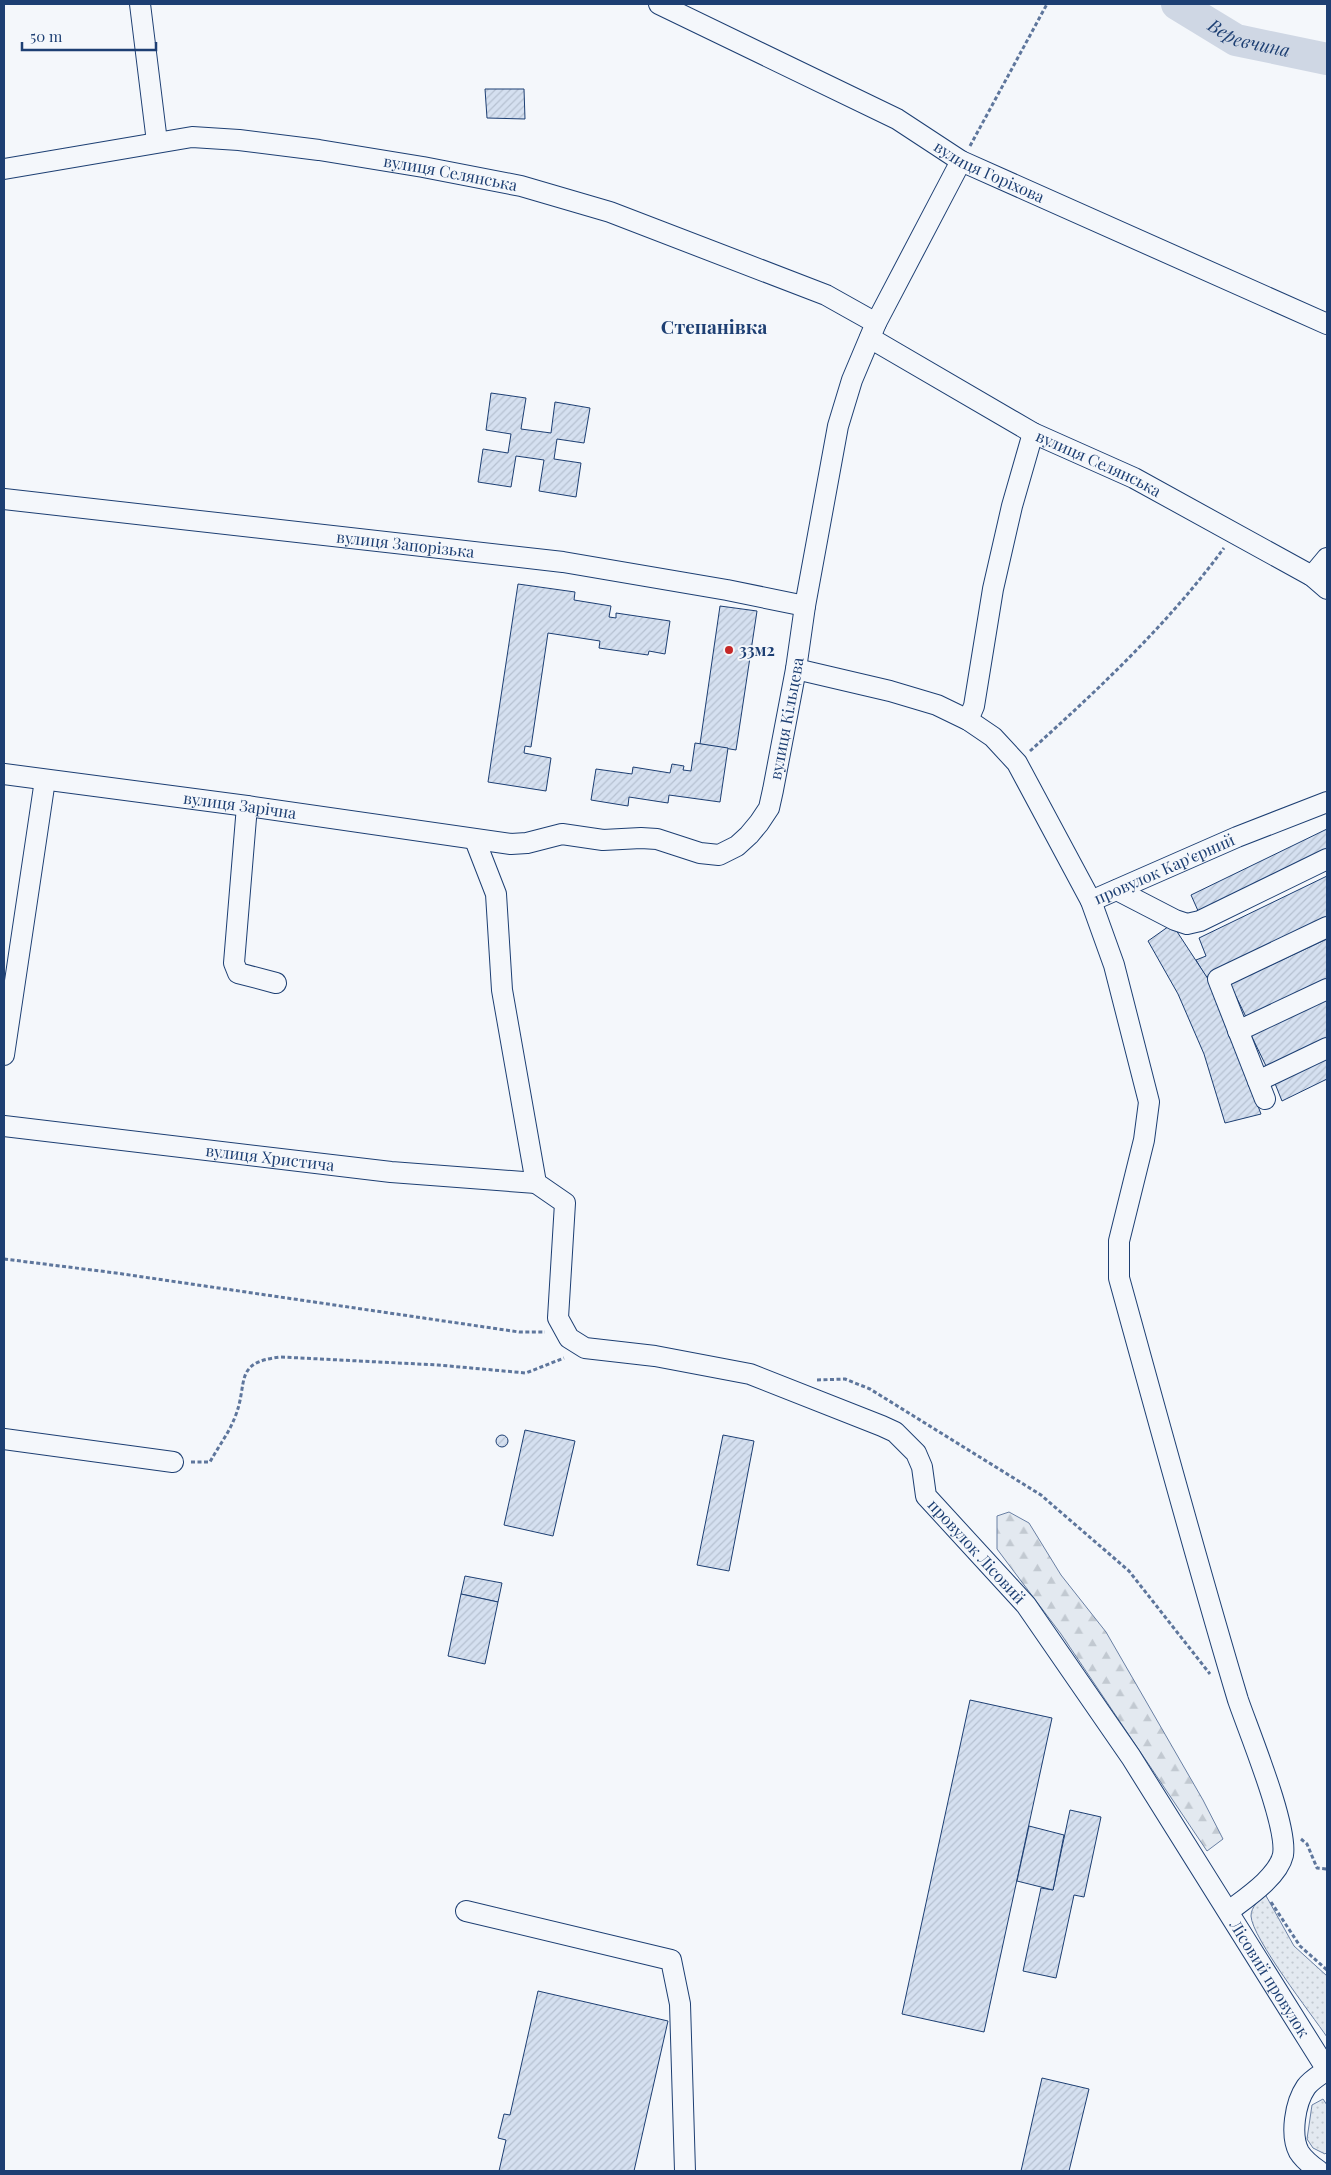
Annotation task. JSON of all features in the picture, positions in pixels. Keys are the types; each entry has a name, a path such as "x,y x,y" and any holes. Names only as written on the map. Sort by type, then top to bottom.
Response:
{"street":[{"path":"140,4 157,142"},
{"name":"вулиця Горіхова","path":"660,4 897,119 961,161 1327,324"},
{"name":"вулиця Селянська","path":"4,169 157,142 192,138 257,142 404,164 521,186 610,212 826,295 873,330 1033,433 1134,478 1320,582"},
{"name":"вулиця Кільцева","path":"475,840 527,844 562,834 602,840 641,838 657,839 700,853 719,855 737,846 749,836 768,808 796,669 805,606 838,426 852,380 873,330 961,161"},
{"path":"968,720 974,706 993,589 1012,506 1033,433"},
{"name":"вулиця Запорізька","path":"4,499 563,562 727,590 805,606"},
{"path":"1320,582 1327,558"},
{"name":"провулок Кар'єрний","path":"796,669 890,691 937,705 968,720 993,737 1017,763 1091,901 1237,837 1327,802"},
{"name":"вулиця Зарічна","path":"4,774 247,806 475,840"},
{"path":"4,1055 45,780"},
{"path":"247,806 234,963 238,973 276,983"},
{"path":"475,840 496,894 502,990 536,1183 565,1202 558,1318 564,1332 576,1344 585,1348"},
{"path":"1117,890 1187,924 1200,921 1327,859"},
{"path":"1091,901 1114,965 1149,1102 1144,1140 1120,1241 1119,1278 1239,1700 1282,1833 1282,1857 1277,1867 1260,1887 1229,1912"},
{"path":"1327,927 1218,979 1261,1090 1327,1048"},
{"path":"1238,1031 1327,989"},
{"name":"вулиця Христича","path":"4,1126 391,1172 536,1183"},
{"name":"провулок Лісовий","path":"585,1348 655,1356 750,1374 882,1426 895,1432 908,1443 916,1453 922,1467 926,1496 1026,1604 1131,1757 1188,1852 1229,1912"},
{"path":"4,1439 172,1462"},
{"path":"466,1911 670,1960 680,2004 686,2171"},
{"name":"Лісовий провулок","path":"1229,1912 1327,2070"},
{"path":"1319,2171 1300,2153 1296,2142 1295,2125 1300,2099 1306,2087 1327,2070"}],"path":[{"path":"961,161 1047,4"},
{"path":"1017,763 1090,697 1152,635 1203,577 1234,535"},
{"path":"4,1259 116,1273 519,1332 564,1332"},
{"path":"172,1462 210,1462 236,1417 246,1372 263,1359 281,1357 438,1365 526,1373 585,1348"},
{"path":"785,1388 828,1379 844,1379 870,1389 1041,1495 1130,1571 1211,1676"},
{"path":"1282,1833 1298,1835 1307,1844 1317,1868 1327,1869"},
{"path":"1260,1887 1281,1914 1300,1946 1327,1970"}],"green space":[{"path":"1009,1512 1029,1523 1061,1575 1106,1632 1203,1800 1223,1839 1207,1851 1061,1634 997,1549 997,1516"},
{"path":"1265,1894 1294,1946 1327,1976 1327,2037 1272,1958 1254,1927 1251,1916 1252,1910"},
{"path":"1323,2099 1327,2105 1327,2152 1325,2154 1313,2148 1307,2139 1312,2105"}],"building":[{"path":"485,89 524,89 525,119 487,118"},
{"path":"491,393 526,398 521,429 551,433 555,402 590,408 584,443 557,439 554,459 581,463 576,497 539,491 544,460 516,456 511,487 478,482 483,449 508,453 511,434 486,430"},
{"path":"518,584 575,592 574,600 611,606 609,617 616,618 616,613 670,621 665,654 649,651 648,655 599,648 600,641 548,633 531,747 525,746 524,753 551,758 546,791 488,782"},
{"path":"720,606 757,611 736,750 700,744"},
{"path":"695,743 728,748 720,802 669,795 668,803 629,797 628,806 591,800 596,769 632,774 633,767 670,773 672,764 684,766 683,770 691,771"},
{"path":"1327,829 1327,851 1199,913 1191,895"},
{"path":"1327,876 1327,921 1206,977 1196,960 1206,956 1199,938"},
{"path":"1172,924 1212,985 1261,1114 1225,1123 1204,1054 1178,994 1148,941"},
{"path":"1327,939 1327,979 1246,1017 1230,984"},
{"path":"1327,999 1327,1040 1267,1068 1251,1035"},
{"path":"1327,1056 1327,1079 1282,1101 1274,1081"},
{"path":"525,1430 575,1441 553,1536 504,1525"},
{"path":"504,1435 507,1436 507,1446 500,1447 497,1446 496,1439 497,1436"},
{"path":"723,1435 754,1441 729,1571 697,1565"},
{"path":"465,1576 502,1583 498,1602 461,1594"},
{"path":"461,1594 498,1602 485,1664 448,1656"},
{"path":"970,1700 1052,1718 984,2032 902,2014"},
{"path":"1070,1810 1101,1817 1084,1897 1074,1895 1056,1978 1023,1971 1041,1888 1053,1890"},
{"path":"1029,1826 1064,1835 1053,1890 1017,1881"},
{"path":"538,1991 668,2021 634,2171 499,2171 506,2140 498,2138 504,2114 510,2115"},
{"path":"1042,2078 1089,2089 1069,2171 1021,2171"}],"waterway":[{"name":"Веревчина","path":"1177,4 1236,40 1327,59"}],"place":[{"name":"33м2","path":"729,650"}],"district":[{"name":"Степанівка","path":"714,327"}]}
